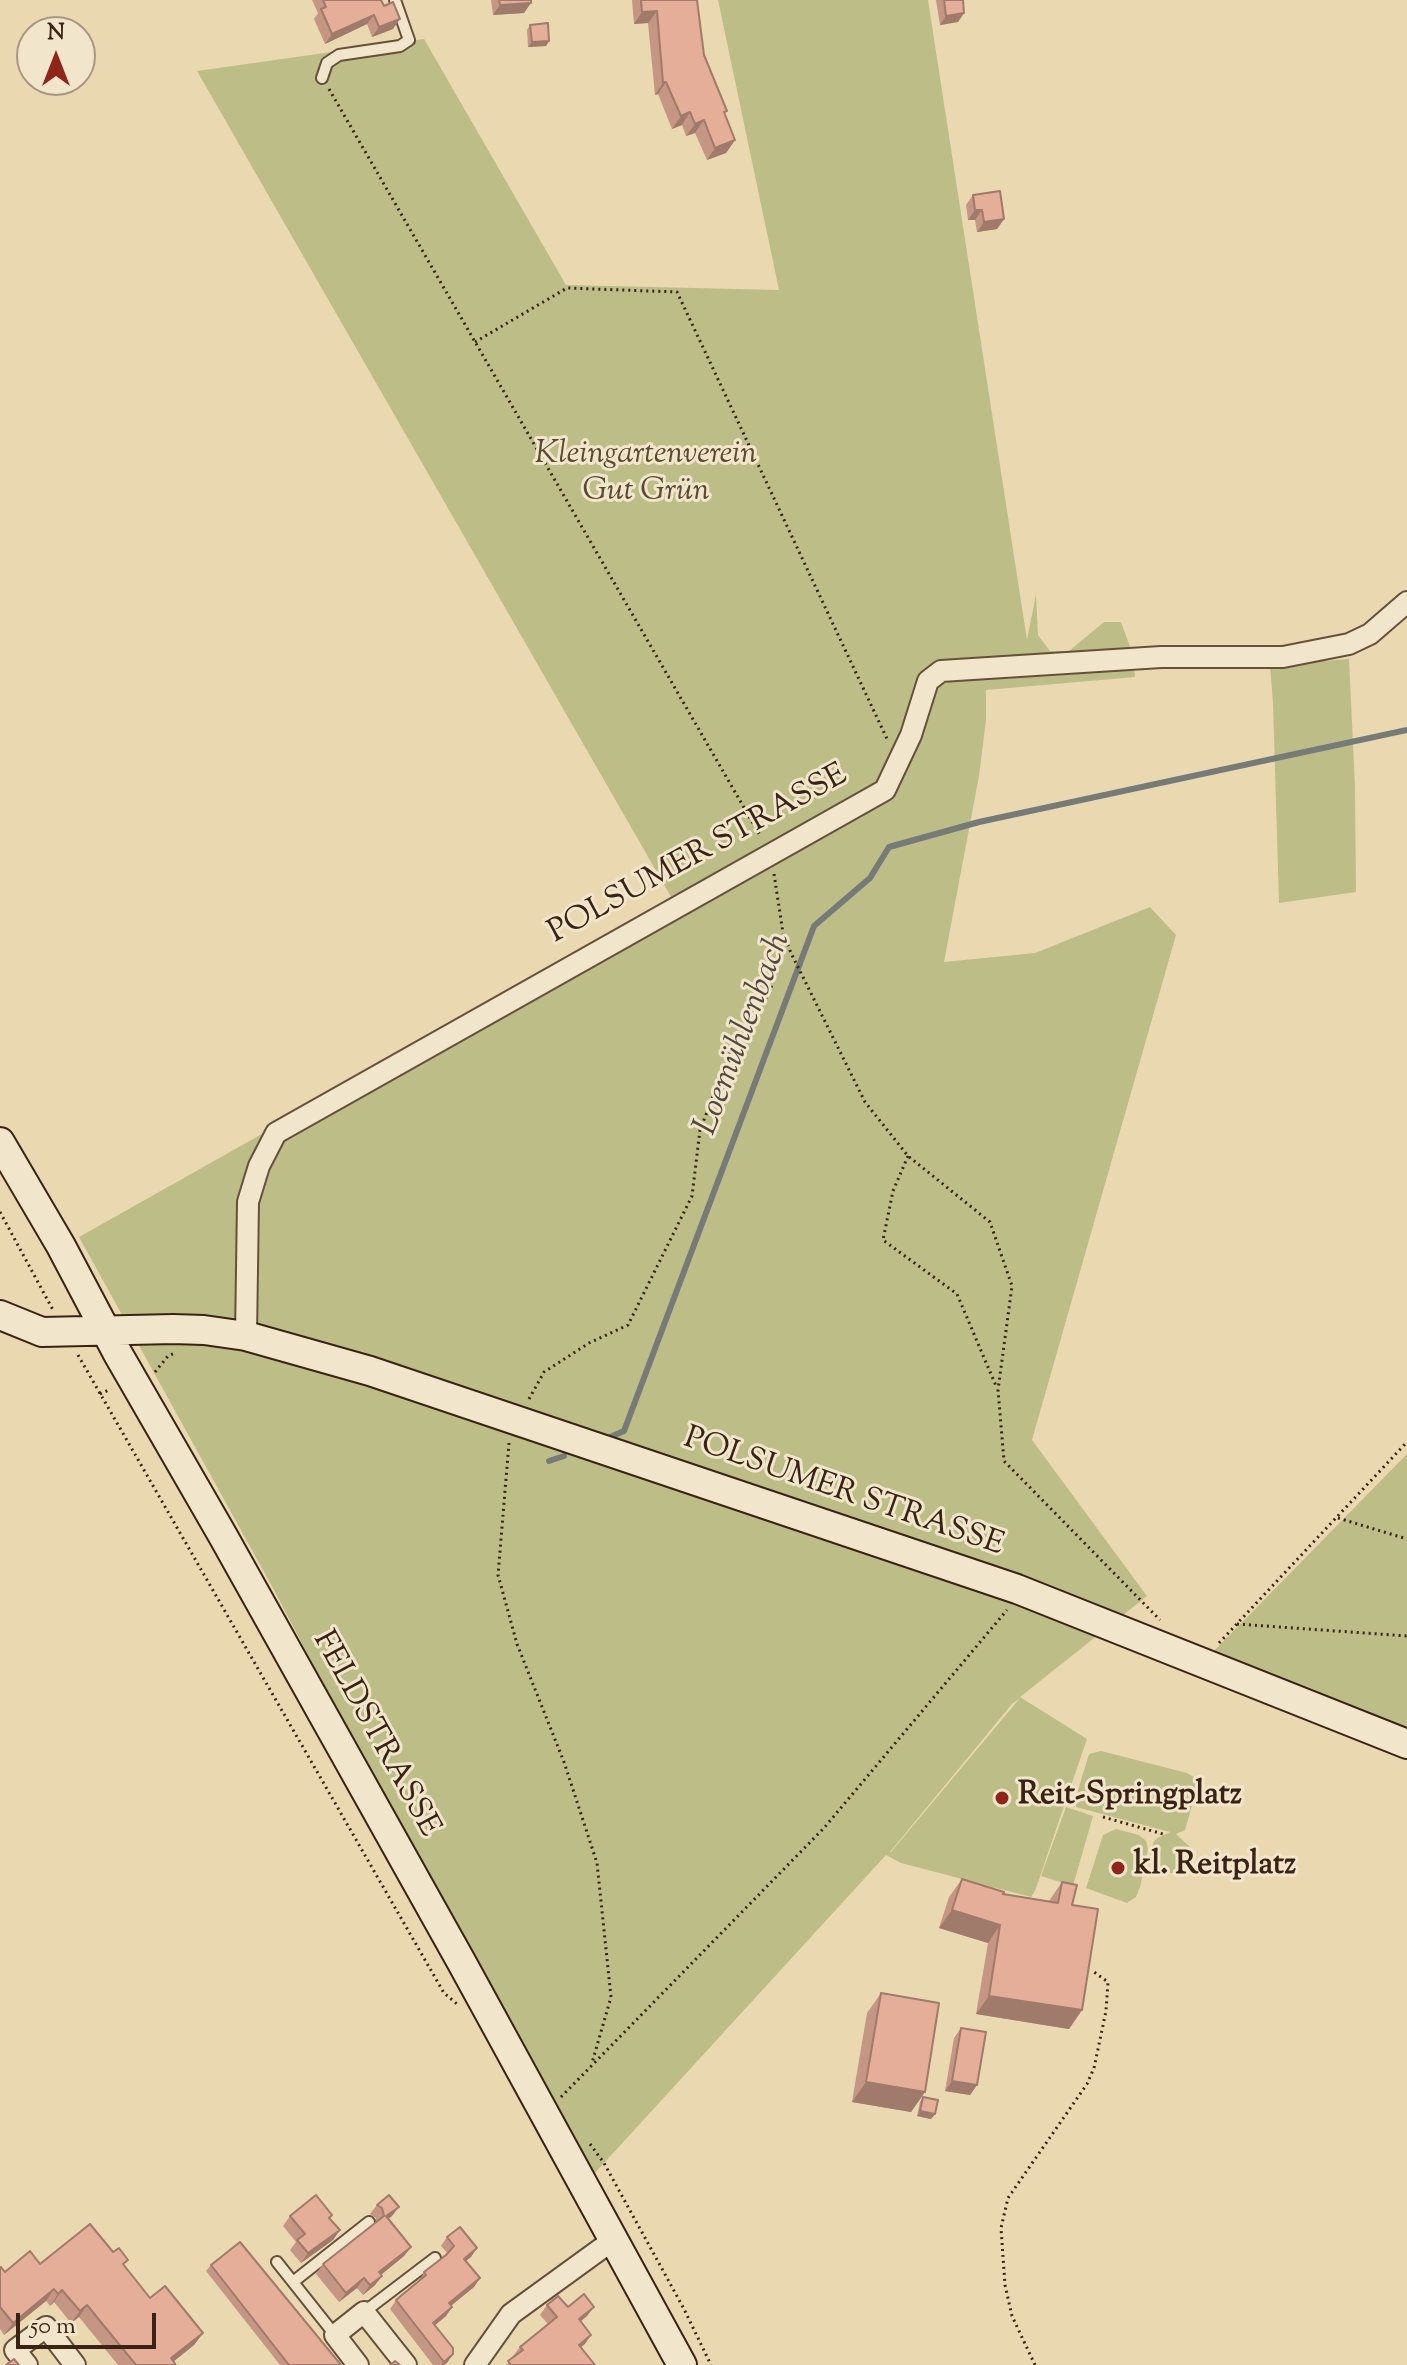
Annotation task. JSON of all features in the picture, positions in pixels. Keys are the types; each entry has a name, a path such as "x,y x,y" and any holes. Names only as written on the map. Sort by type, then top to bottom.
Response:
{"street":[{"name":"POLSUMER STRASSE","path":"246,1336 248,1202 259,1166 276,1133 885,790 911,735 928,681 941,671 1161,657 1283,657 1349,644 1370,634 1407,602"},
{"name":"FELDSTRASSE","path":"0,1142 454,1949 682,2365"},
{"name":"POLSUMER STRASSE","path":"0,1315 42,1332 204,1330 246,1336 370,1371 513,1428 1017,1589 1407,1744"},
{"path":"475,2365 511,2314 613,2240"},
{"path":"388,2343 359,2365 335,2335 364,2312 406,2365"},
{"path":"14,2359 46,2327 75,2365"}],"lane":[{"path":"322,78 327,63 339,55 400,46 409,40 395,0"},
{"path":"293,2282 369,2222"},
{"path":"364,2312 435,2258"},
{"path":"277,2262 335,2335"}],"path":[{"path":"322,78 771,854 783,933 865,1102 908,1156 990,1222 1012,1286 998,1390 1004,1461 1162,1622"},
{"path":"475,342 567,288 677,292 898,763"},
{"path":"591,2067 611,1997 597,1863 564,1762 517,1644 498,1575 513,1428 544,1372 589,1343 628,1325 692,1196 700,1130 732,1048 770,992 783,933"},
{"path":"908,1156 893,1191 883,1240 957,1294 998,1390"},
{"path":"0,1212 100,1394"},
{"path":"1199,1661 1407,1442"},
{"path":"1336,1518 1407,1539"},
{"path":"556,2102 824,1828 1011,1605 1017,1589"},
{"path":"1237,1624 1407,1636"},
{"path":"1103,1817 1163,1834"},
{"path":"1035,2365 1024,2345 1009,2300 1002,2256 1002,2219 1008,2198 1087,2084 1094,2068 1106,2011 1108,1982 1094,1972"}],"green space":[{"name":"Kleingartenverein Gut Grün","path":"718,0 928,0 1027,640 1036,594 1038,635 1050,651 1069,651 1104,622 1121,622 1133,655 1135,677 986,690 986,720 979,776 944,962 1035,953 1150,907 1176,935 1032,1440 1147,1596 1020,1697 1087,1739 1031,1897 901,1863 886,1855 594,2174 373,1779 274,1590 79,1237 674,902 197,71 424,39 566,285 779,290","holes":["1020,1698 891,1852 1012,1704"]},
{"path":"1349,659 1356,892 1279,903 1270,665"},
{"path":"1407,1454 1407,1733 1209,1656"},
{"path":"1101,1751 1187,1773 1197,1779 1185,1830 1176,1834 1190,1847 1190,1860 1182,1870 1162,1873 1150,1857 1157,1838 1170,1832 1076,1807 1089,1754"},
{"path":"1066,1807 1093,1816 1073,1886 1041,1876"},
{"name":"kl. Reitplatz","path":"1116,1829 1139,1835 1146,1841 1148,1849 1140,1887 1136,1897 1127,1903 1086,1888 1103,1835"}],"building":[{"path":"323,0 381,0 384,6 393,2 400,19 379,27 374,15 332,34 321,9 326,7"},
{"path":"499,0 531,0 531,3 500,5"},
{"path":"641,0 697,0 704,55 727,111 724,112 735,140 715,148 704,120 695,124 690,112 681,116 666,82 663,83 657,11 642,12"},
{"path":"944,0 963,0 964,13 946,16"},
{"path":"548,23 549,41 532,42 530,25"},
{"path":"1000,191 1004,219 984,222 982,210 975,210 973,195"},
{"path":"962,1879 1003,1894 1058,1903 1062,1882 1077,1885 1072,1905 1098,1909 1082,2010 989,1996 1000,1925 952,1910"},
{"path":"881,1993 939,2003 925,2092 866,2082"},
{"path":"961,2028 986,2032 977,2085 952,2081"},
{"path":"923,2097 938,2100 935,2114 920,2111"},
{"path":"316,2195 340,2230 308,2253 297,2240 305,2234 290,2216"},
{"path":"389,2195 399,2207 386,2216 411,2247 379,2272 382,2276 370,2285 364,2278 346,2293 323,2264 384,2216 382,2208 377,2205"},
{"path":"90,2224 113,2252 119,2248 128,2260 123,2264 150,2298 165,2286 203,2333 171,2358 176,2365 136,2365 87,2305 80,2311 62,2290 58,2294 54,2289 13,2323 0,2307 1,2267 5,2272 30,2251 40,2264"},
{"path":"460,2227 477,2248 464,2259 480,2278 449,2303 452,2307 433,2323 453,2348 453,2354 444,2362 396,2300 454,2246 447,2237"},
{"path":"240,2242 341,2365 289,2365 211,2265"},
{"path":"584,2294 594,2307 579,2319 591,2335 579,2345 595,2365 511,2365 508,2361 523,2350 520,2347 557,2317 547,2305 558,2296 568,2307"}],"waterway":[{"name":"Loemühlenbach","path":"608,1438 624,1431 814,926 870,878 889,847 979,822 1407,730"},
{"name":"Loemühlenbach","path":"549,1461 564,1456"}],"place":[{"name":"Reit-Springplatz","path":"1002,1798"},
{"name":"kl. Reitplatz","path":"1118,1868"}]}
